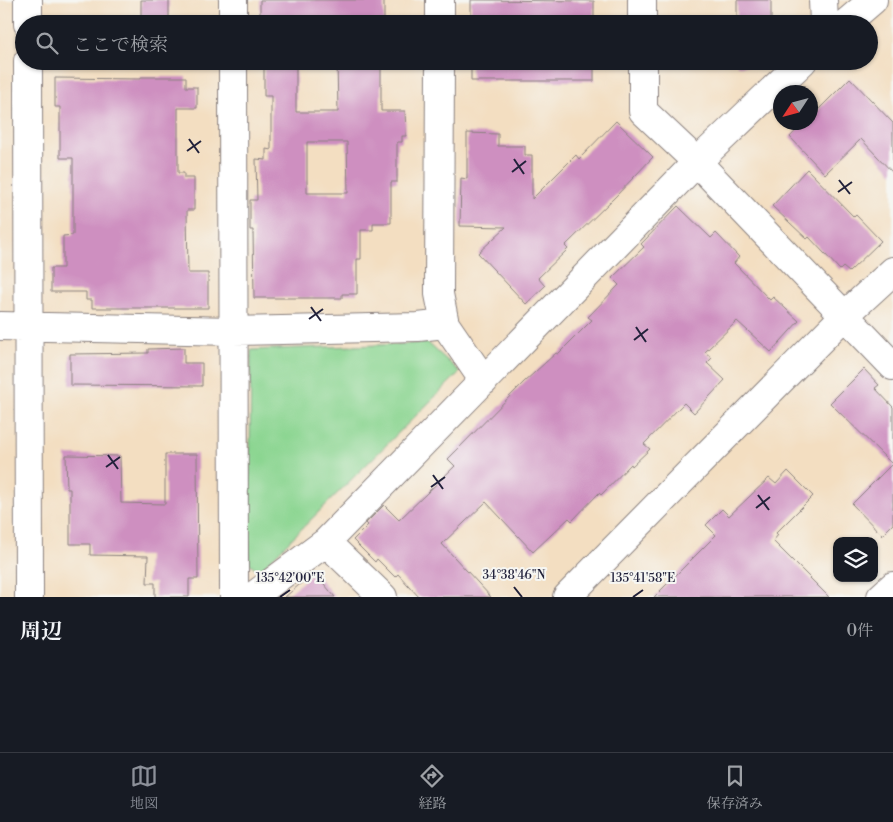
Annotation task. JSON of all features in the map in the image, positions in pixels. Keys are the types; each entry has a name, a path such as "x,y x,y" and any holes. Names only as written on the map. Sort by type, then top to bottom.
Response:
{"street":[{"path":"28,0 28,15"},
{"path":"233,0 233,15"},
{"path":"440,0 440,15"},
{"path":"642,0 642,15"},
{"path":"823,0 824,15"},
{"path":"856,15 873,0"},
{"path":"28,70 29,597"},
{"path":"233,70 234,597"},
{"path":"440,70 439,294 445,324 484,381"},
{"path":"643,70 644,111 697,162 893,366"},
{"path":"252,597 326,542 697,162 794,70"},
{"path":"566,597 844,316 893,271"},
{"path":"0,326 233,331 418,327 445,324"},
{"path":"326,542 382,597"},
{"path":"881,597 893,586"}],"green space":[{"path":"428,343 460,372 259,571 249,563 251,350"}],"building":[{"path":"141,0 169,0 169,15 141,15"},
{"path":"260,0 384,0 384,15 260,15"},
{"path":"471,0 594,1 594,15 471,15"},
{"path":"737,0 771,0 771,15 737,15"},
{"path":"264,70 296,70 296,112 338,112 337,70 381,70 381,111 405,111 406,136 402,136 402,142 397,142 397,182 391,182 391,223 373,223 373,230 361,230 361,259 357,259 357,294 342,294 342,298 254,298 253,230 250,230 250,200 257,200 256,159 266,160 266,149 271,150 271,96 264,96","holes":["307,142 347,142 348,193 307,193"]},
{"path":"471,70 594,70 594,81 471,81"},
{"path":"141,77 186,77 186,87 197,87 197,108 178,108 178,173 184,173 184,178 194,178 194,210 187,210 188,273 208,273 208,308 92,308 92,300 86,300 86,292 51,292 51,268 63,268 63,236 73,235 73,158 60,158 60,107 55,107 55,78 141,79"},
{"path":"850,78 893,123 893,173 861,139 825,174 790,137 797,130 818,130 818,110"},
{"path":"616,121 653,157 565,246 568,249 538,278 545,286 526,304 478,253 506,227 460,226 461,178 467,179 467,133 498,134 498,146 525,146 525,155 532,155 532,199 576,155 579,159"},
{"path":"807,169 854,217 856,215 881,241 849,272 843,267 840,270 809,237 807,239 772,206"},
{"path":"678,206 711,238 716,233 739,257 734,263 770,300 773,297 799,321 771,352 737,321 705,352 712,358 707,363 725,380 694,413 684,403 644,444 650,449 632,466 631,464 601,495 599,493 572,521 569,518 533,552 486,502 442,544 491,597 419,597 398,574 395,577 377,559 375,562 353,540 368,525 366,523 384,505 399,520 455,466 448,459 524,382 556,353 558,354 592,320 588,317 619,285 612,278 644,247 641,244"},
{"path":"184,348 184,363 202,363 202,386 70,385 70,354 148,353 148,349"},
{"path":"864,369 879,385 875,388 893,407 893,524 882,535 852,504 892,464 830,403"},
{"path":"165,454 197,454 198,579 189,579 189,597 155,597 155,583 147,583 148,556 90,555 90,544 70,544 70,489 67,489 66,455 120,456 121,503 165,504"},
{"path":"788,471 813,496 776,533 778,535 773,541 829,597 654,597 716,535 706,525 722,509 729,516 769,478 776,484"},
{"path":"314,572 335,597 285,597"}]}
